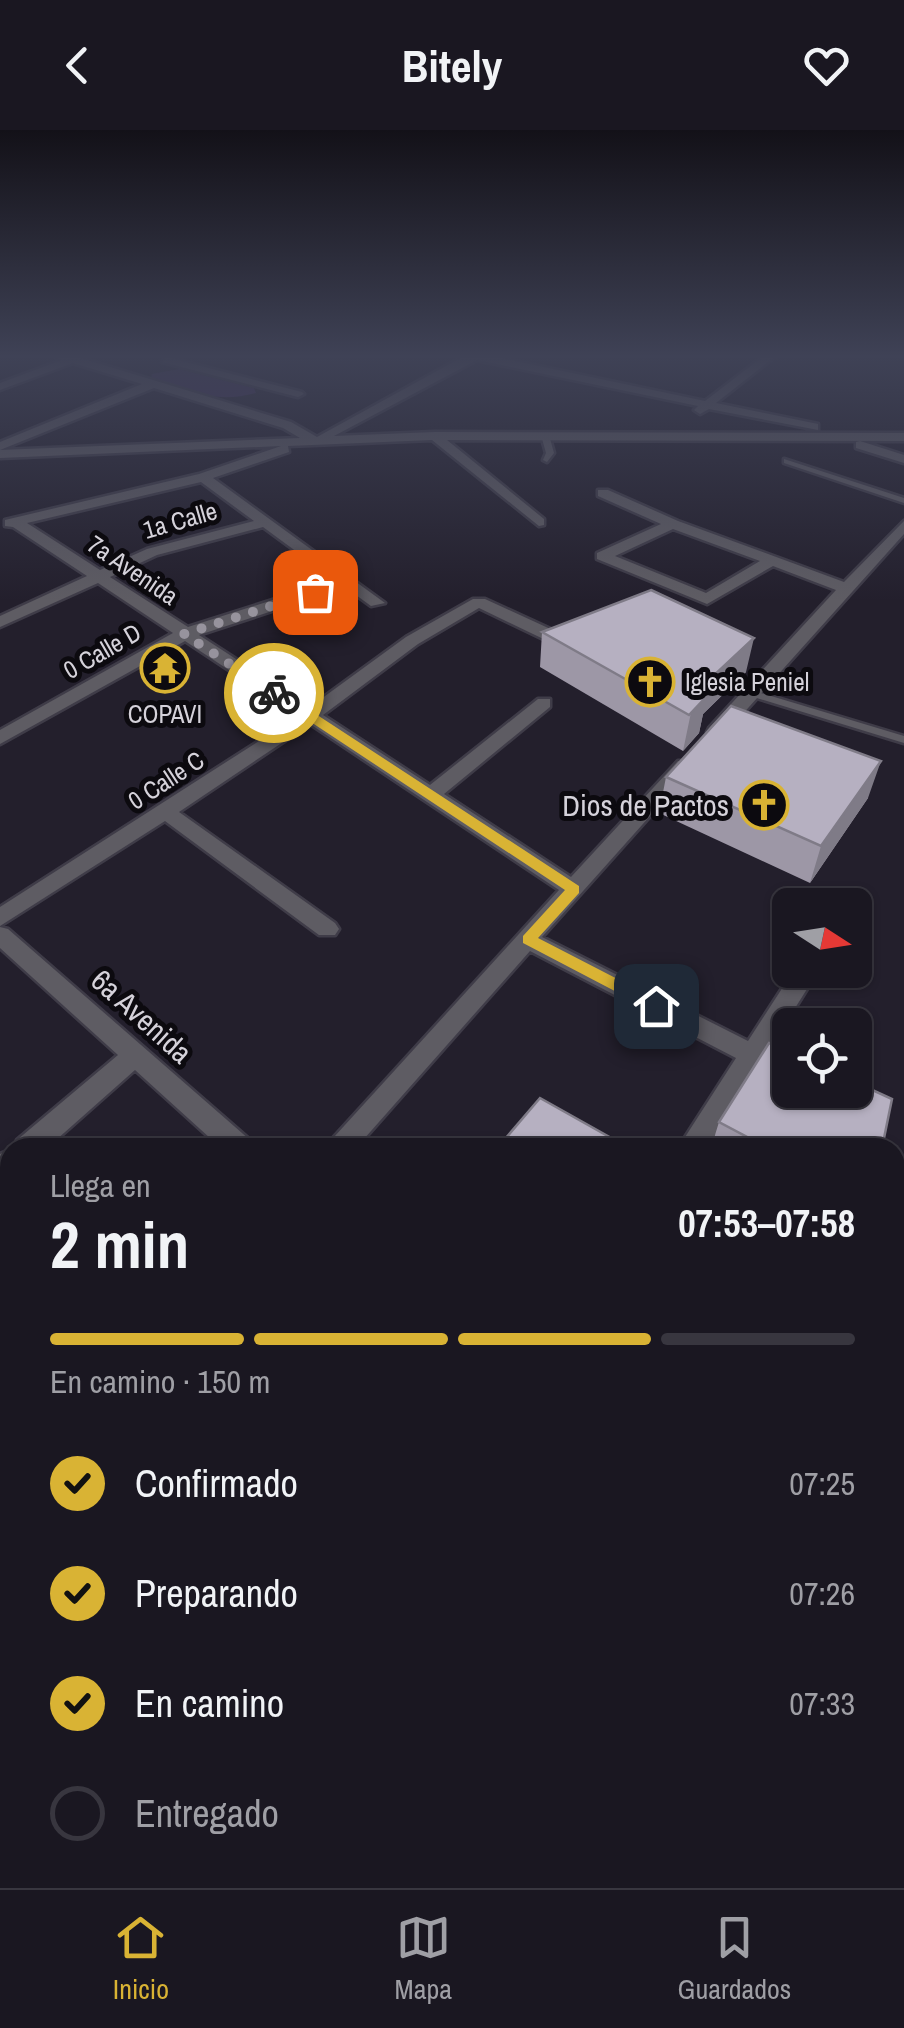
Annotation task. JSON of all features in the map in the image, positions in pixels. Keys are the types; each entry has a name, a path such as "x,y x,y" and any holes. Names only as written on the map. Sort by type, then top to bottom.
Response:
{"street":[{"path":"310,437 314,440"},
{"path":"8,524 203,477 322,437"},
{"path":"0,454 404,437"},
{"path":"436,437 540,522"},
{"path":"760,437 902,437"},
{"path":"842,438 904,459"},
{"path":"203,477 376,603"},
{"path":"603,493 673,524 845,588"},
{"name":"1a Calle","path":"0,622 152,552 266,522"},
{"name":"7a Avenida","path":"8,524 96,576 574,889"},
{"path":"673,524 602,556 707,598 771,561"},
{"path":"347,1138 904,525"},
{"name":"0 Calle D","path":"0,738 184,634 348,582"},
{"name":"0 Calle C","path":"0,918 310,716 416,635 479,602 564,642"},
{"path":"430,795 544,703"},
{"path":"164,811 328,929"},
{"name":"6a Avenida","path":"0,934 229,1138"},
{"path":"528,940 752,1055"},
{"path":"698,1138 795,988"},
{"path":"39,1138 136,1054"}],"lane":[{"path":"546,437 550,454 547,460"},
{"path":"787,461 904,501"},
{"path":"751,692 904,740"}],"building":[{"path":"651,590 754,638 695,693 706,697 689,715 542,632"},
{"path":"731,706 881,761 821,846 666,777"},
{"path":"769,1043 772,1108 872,1108 872,1090 892,1099 884,1138 749,1138 719,1122"},
{"path":"540,1098 611,1138 506,1138"}],"way so far":[{"path":"274,693 184,634 315,592"}],"place":[{"name":"COPAVI","path":"165,668"},
{"name":"Iglesia Peniel","path":"650,682"},
{"name":"Dios de Pactos","path":"764,805"}],"route":[{"path":"274,693 574,889 528,940 656,1006"}]}
